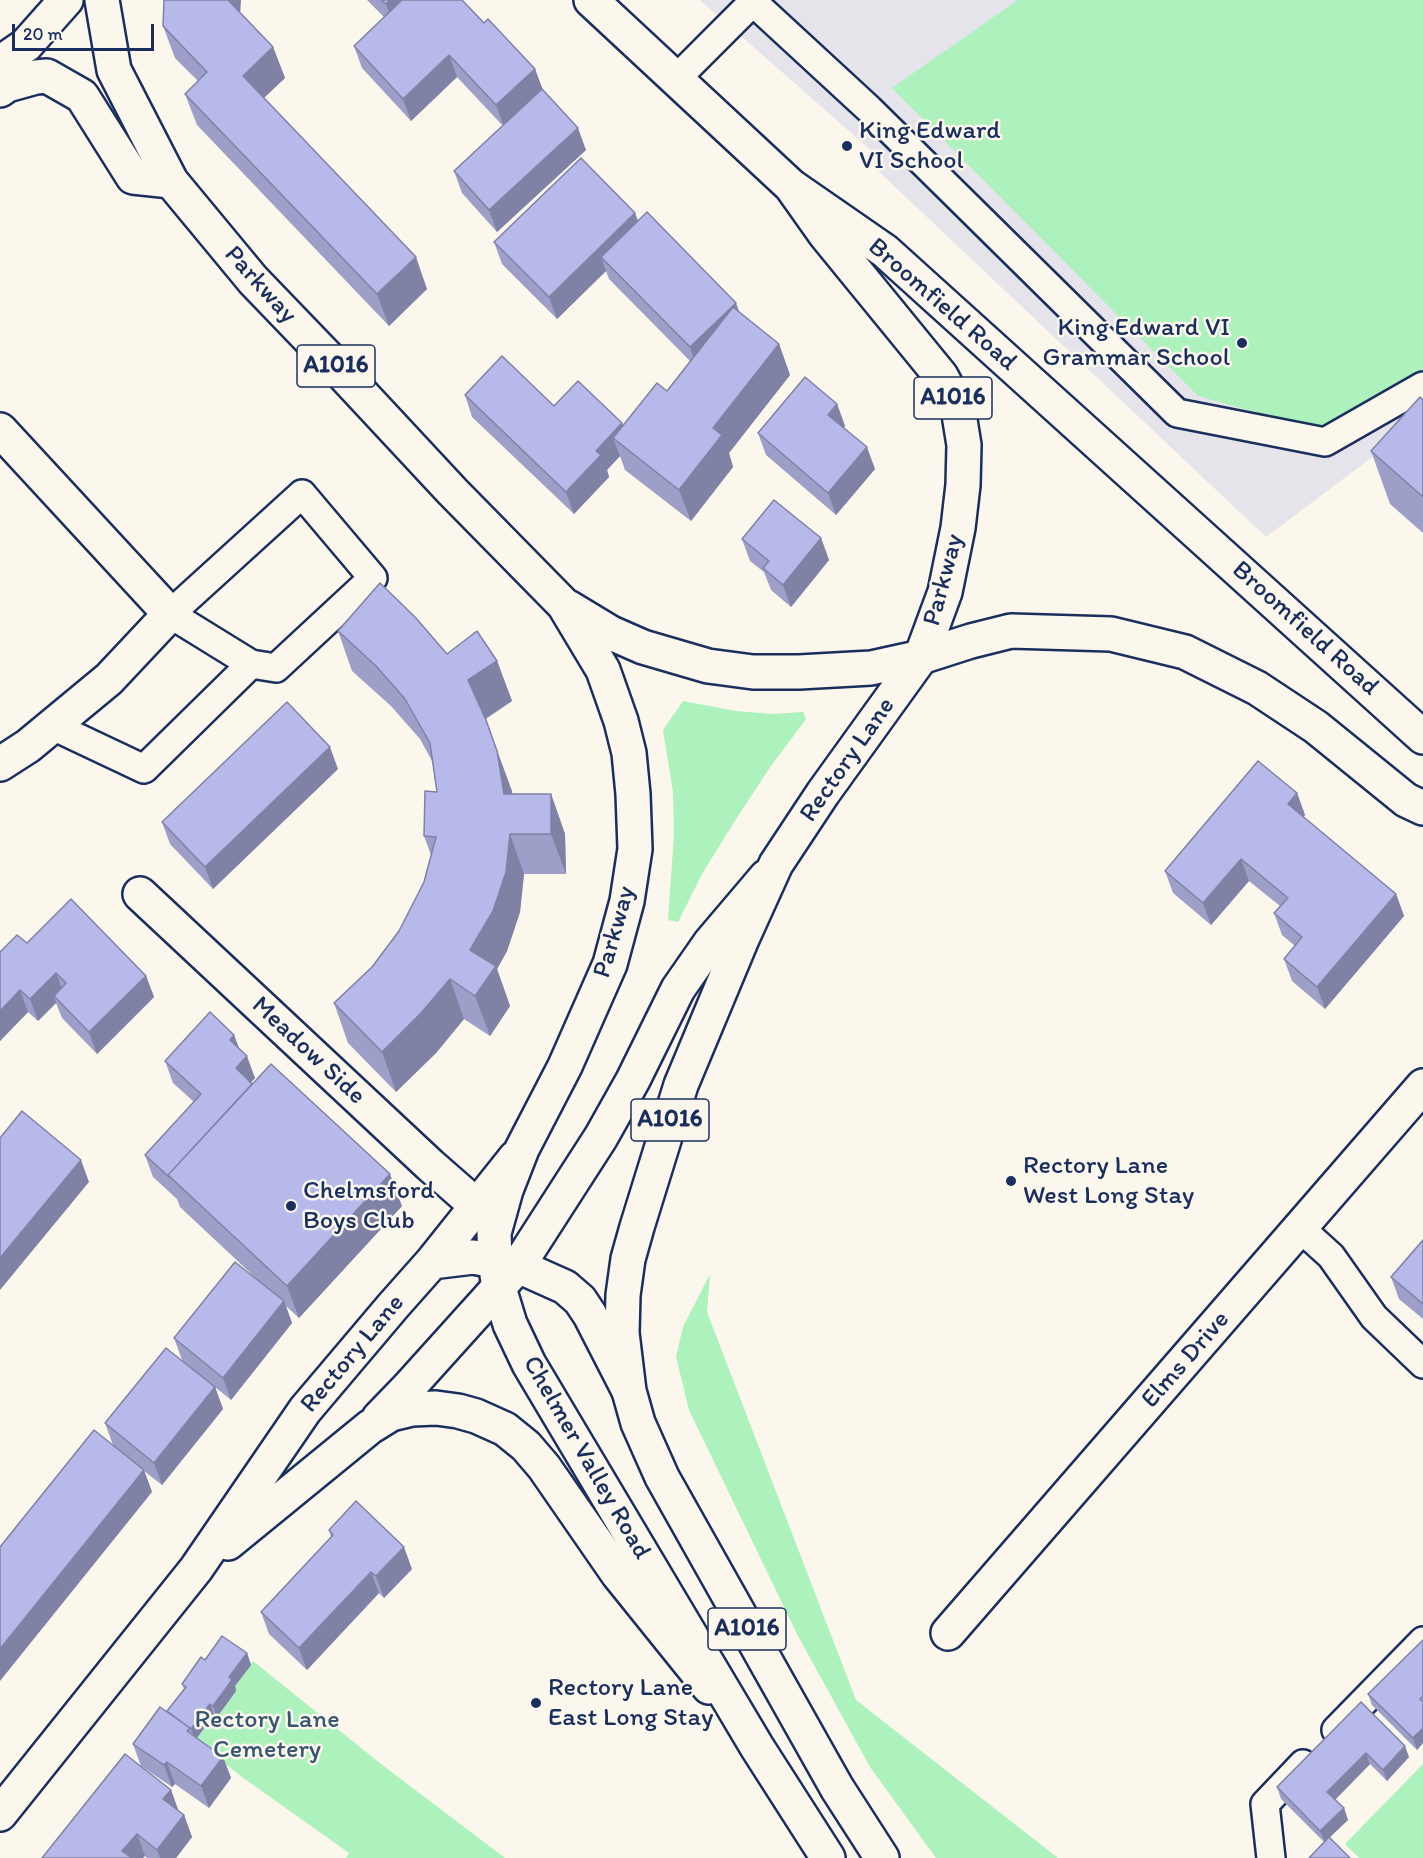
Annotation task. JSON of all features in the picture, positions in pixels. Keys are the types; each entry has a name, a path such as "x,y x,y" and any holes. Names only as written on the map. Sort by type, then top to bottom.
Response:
{"main road":[{"path":"0,63 26,45 66,0"},
{"name":"Parkway","path":"102,0 114,70 171,181 253,280 452,491 564,605 603,670 621,721 633,794 635,849 627,901 610,964 565,1066 522,1149"},
{"name":"Broomfield Road","path":"591,0 791,186 885,251 1423,736"},
{"path":"0,90 7,85 47,76 82,96 133,177 171,181"},
{"name":"Parkway","path":"564,605 611,633 643,647 708,666 753,672 800,672 871,668 921,657 945,592 958,528 963,485 964,445 958,408 941,376 825,234 791,186"},
{"path":"0,430 170,614 109,679 53,726 0,764"},
{"path":"921,657 971,641 1011,632 1111,634 1185,652 1257,688 1316,727 1406,800 1423,808"},
{"name":"Rectory Lane","path":"776,864 830,783 921,657"},
{"path":"370,1426 408,1388 504,1271 601,1137 633,1080 678,989 710,943 776,864"},
{"name":"A1016","path":"776,864 681,1085 628,1259 623,1295 622,1333 629,1391 638,1423 662,1477 837,1788 882,1858"},
{"name":"Meadow Side","path":"140,894 478,1207"},
{"name":"Elms Drive","path":"948,1633 1423,1086"},
{"name":"Rectory Lane","path":"0,1814 196,1569 306,1410 478,1207 522,1149"},
{"name":"Chelmer Valley Road","path":"522,1149 506,1190 494,1233 504,1271 510,1324 530,1364 758,1747 828,1858"},
{"path":"432,1262 473,1257 504,1271 543,1276 565,1287 580,1300 590,1315 629,1391"},
{"name":"Rectory Lane","path":"196,1569 370,1426 391,1414 412,1409 447,1409 476,1416"},
{"name":"Chelmer Valley Road","path":"476,1416 513,1435 544,1467 618,1574 758,1747"}],"lane":[{"path":"676,79 755,1 878,118 1177,413 1325,441 1423,386"},
{"path":"302,494 374,578 276,668 251,664 170,614 302,494"},
{"path":"53,726 144,770 251,664"},
{"path":"1299,1228 1331,1256 1374,1317 1423,1364"},
{"path":"1271,1858 1265,1804 1423,1641"}],"shaded area":[{"name":"King Edward VI Grammar School","path":"700,0 1423,0 1423,419 1266,537 875,168 882,160"}],"green space":[{"name":"King Edward VI Grammar School","path":"1018,0 1423,0 1423,368 1336,435 1198,396 892,88"},
{"path":"683,701 736,711 773,714 803,712 806,719 736,819 702,874 678,922 668,920 674,834 673,792 663,730"},
{"path":"710,1274 707,1312 856,1700 1058,1858 936,1858 870,1767 798,1636 689,1410 676,1357 683,1327"},
{"name":"Rectory Lane Cemetery","path":"253,1661 381,1764 505,1858 346,1858 349,1853 242,1777 195,1740 214,1715 217,1717"},
{"path":"1423,1764 1423,1858 1359,1858 1345,1844"}],"building":[{"path":"164,0 228,0 273,47 243,76 416,257 377,294 185,94 207,72 163,26"},
{"path":"402,0 462,0 484,23 488,19 535,69 496,105 449,55 403,99 354,46"},
{"path":"542,89 578,128 489,210 454,171"},
{"path":"581,158 635,213 549,297 494,242"},
{"path":"647,212 736,303 690,347 601,257"},
{"path":"733,307 779,344 713,428 722,435 679,490 613,438 657,383 667,391"},
{"path":"502,356 554,406 578,381 622,423 596,451 601,455 566,492 465,395"},
{"path":"805,377 837,404 828,415 867,447 828,493 758,433"},
{"path":"1420,397 1423,400 1423,497 1371,451"},
{"path":"774,500 821,538 783,585 763,568 769,561 742,539"},
{"path":"380,583 415,617 447,654 477,631 497,661 468,680 497,751 504,794 551,794 551,834 510,834 506,872 493,911 470,950 496,966 475,996 450,979 421,1013 382,1052 334,1003 372,967 399,931 424,882 436,837 424,836 425,791 437,792 430,743 405,699 376,666 338,631"},
{"path":"287,702 330,747 205,867 162,822"},
{"path":"1258,761 1297,793 1288,804 1396,894 1317,987 1284,959 1302,937 1274,913 1288,898 1241,859 1203,903 1165,871"},
{"path":"71,899 146,976 89,1032 54,996 66,983 56,973 30,999 20,990 0,1011 0,952 17,935 27,943"},
{"path":"210,1012 234,1035 230,1040 247,1056 236,1068 252,1084 168,1175 169,1177 145,1155 201,1094 165,1061"},
{"name":"Chelmsford Boys Club","path":"271,1064 390,1174 287,1286 168,1175"},
{"path":"22,1111 81,1160 0,1258 0,1138"},
{"path":"1423,1240 1423,1304 1391,1277"},
{"path":"235,1262 284,1301 223,1378 174,1338"},
{"path":"166,1348 215,1387 154,1463 105,1423"},
{"path":"94,1430 144,1470 0,1649 0,1547"},
{"path":"356,1501 404,1547 376,1576 371,1572 299,1648 261,1612 333,1535 329,1530"},
{"path":"222,1636 247,1653 229,1677 232,1680 213,1706 210,1704 191,1729 167,1711 186,1687 182,1684 201,1657 205,1660"},
{"path":"1423,1640 1423,1696 1420,1699 1423,1702 1423,1728 1413,1738 1368,1694"},
{"path":"1361,1702 1405,1746 1383,1770 1366,1753 1327,1792 1344,1808 1320,1831 1277,1787"},
{"path":"160,1707 190,1728 187,1731 223,1757 201,1786 167,1762 164,1765 133,1744"},
{"path":"125,1754 171,1790 163,1799 184,1815 157,1850 137,1834 122,1851 132,1858 42,1858"},
{"path":"1329,1837 1350,1858 1309,1858"}],"place":[{"name":"King Edward VI School","path":"847,146"},
{"name":"King Edward VI Grammar School","path":"1242,343"},
{"name":"Rectory Lane West Long Stay","path":"1011,1181"},
{"name":"Chelmsford Boys Club","path":"291,1206"},
{"name":"Rectory Lane East Long Stay","path":"536,1703"}]}
